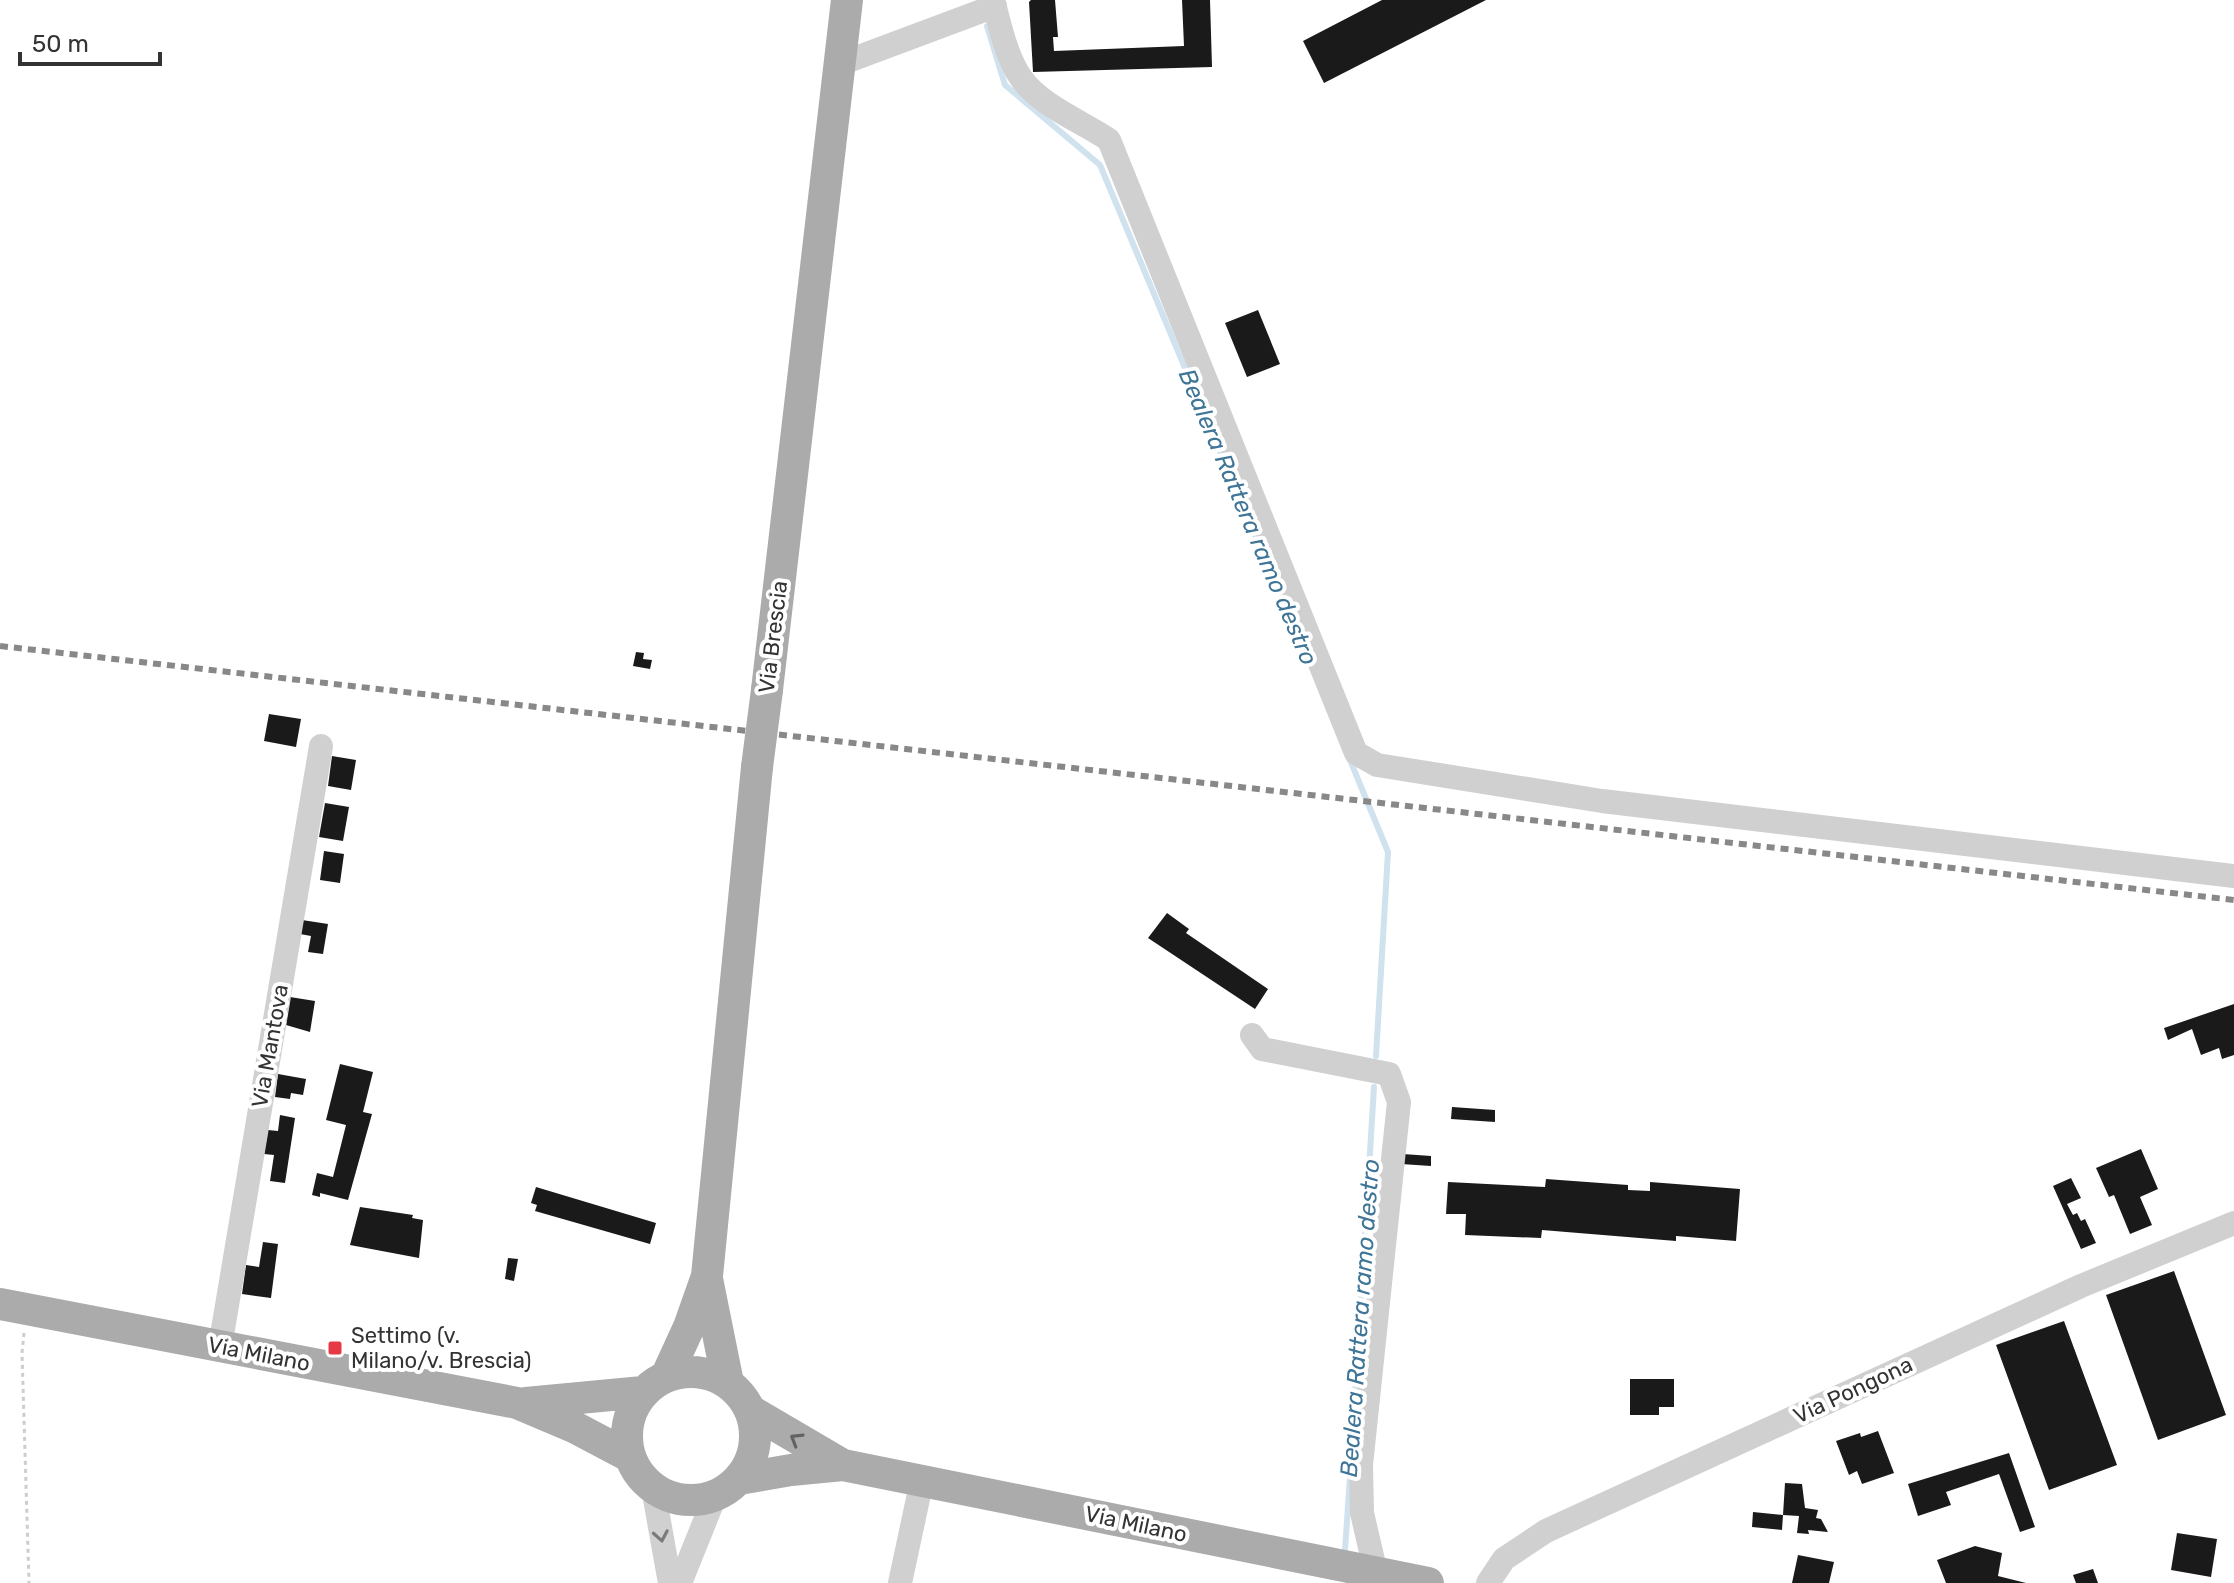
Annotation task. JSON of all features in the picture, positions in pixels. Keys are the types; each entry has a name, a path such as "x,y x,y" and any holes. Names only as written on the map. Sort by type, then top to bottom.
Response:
{"main road":[{"name":"Via Brescia","path":"707,1276 757,767 847,0"},
{"path":"707,1276 728,1383"},
{"path":"655,1384 688,1371 709,1373 728,1383 741,1395 751,1411 755,1447 749,1464 727,1488 693,1500 672,1498 653,1488 639,1474 629,1456 626,1439 627,1422 633,1406 655,1384 689,1327 707,1276"},
{"name":"Via Milano","path":"13,1307 517,1403 576,1428 629,1456"},
{"name":"Via Milano","path":"517,1403 655,1384"},
{"name":"Via Milano","path":"751,1411 843,1465"},
{"name":"Via Milano","path":"727,1488 791,1470 843,1465 1428,1583"}],"street":[{"path":"840,64 994,3 1007,49 1022,79 1051,104 1109,140 1356,753 1377,765 1602,801 2234,876"},
{"name":"Via Mantova","path":"220,1347 321,746"},
{"path":"1252,1035 1262,1049 1389,1074 1399,1102 1361,1465 1362,1513 1376,1573"},
{"name":"Via Pongona","path":"1488,1583 1504,1559 1546,1531 2081,1286 2234,1223"},
{"path":"900,1583 922,1480"},
{"path":"653,1488 670,1583"},
{"path":"680,1583 727,1488"}],"path":[{"path":"13,1307 22,1353 29,1583"}],"building":[{"path":"1031,0 1055,0 1058,37 1053,37 1054,51 1184,46 1182,0 1210,0 1212,67 1033,72"},
{"path":"1382,0 1486,0 1324,83 1303,41"},
{"path":"1258,310 1280,364 1247,377 1225,323"},
{"path":"636,652 644,653 643,659 652,660 650,669 633,666"},
{"path":"269,714 301,719 296,747 264,741"},
{"path":"332,756 356,760 351,790 328,786"},
{"path":"325,803 349,807 343,841 319,837"},
{"path":"324,851 344,854 340,883 320,880"},
{"path":"1167,913 1189,929 1186,933 1268,989 1255,1009 1148,938"},
{"path":"302,920 328,924 323,954 308,952 311,936 300,934"},
{"path":"290,997 315,1001 310,1032 286,1025"},
{"path":"2234,1004 2234,1055 2222,1059 2219,1048 2201,1055 2192,1029 2168,1040 2164,1028"},
{"path":"340,1064 373,1072 363,1112 372,1114 348,1200 320,1193 320,1197 312,1195 317,1173 333,1177 346,1125 326,1120"},
{"path":"278,1074 306,1079 303,1095 291,1093 290,1099 275,1097"},
{"path":"1452,1107 1495,1110 1495,1122 1451,1119"},
{"path":"280,1115 295,1118 285,1183 270,1181 274,1155 264,1154 268,1130 278,1131"},
{"path":"2141,1149 2158,1189 2140,1197 2152,1225 2130,1234 2114,1195 2109,1197 2096,1168"},
{"path":"1403,1154 1431,1156 1431,1166 1401,1164"},
{"path":"2071,1178 2081,1198 2067,1204 2073,1215 2077,1213 2081,1221 2085,1219 2096,1243 2081,1249 2053,1186"},
{"path":"1546,1179 1628,1185 1628,1190 1650,1191 1650,1182 1740,1189 1736,1241 1676,1236 1676,1241 1542,1230 1541,1238 1465,1235 1466,1214 1446,1214 1448,1182 1545,1187"},
{"path":"536,1187 656,1223 650,1244 535,1211 537,1205 531,1203"},
{"path":"360,1207 413,1215 412,1218 423,1220 419,1258 350,1245"},
{"path":"263,1242 278,1244 271,1298 242,1294 246,1265 259,1267"},
{"path":"508,1258 518,1259 514,1281 505,1279"},
{"path":"2174,1271 2226,1415 2158,1440 2106,1295"},
{"path":"2064,1321 2117,1465 2049,1490 1996,1345"},
{"path":"1630,1379 1674,1379 1674,1407 1659,1407 1659,1415 1630,1415"},
{"path":"1878,1431 1894,1473 1862,1484 1857,1471 1849,1475 1836,1441"},
{"path":"2009,1453 2035,1527 2020,1532 1999,1474 1946,1492 1951,1505 1918,1516 1908,1484"},
{"path":"1785,1483 1802,1484 1805,1508 1818,1510 1816,1518 1821,1519 1828,1532 1808,1530 1809,1534 1797,1533 1799,1516 1783,1515"},
{"path":"1753,1512 1783,1515 1782,1530 1752,1527"},
{"path":"2177,1533 2217,1539 2211,1577 2171,1570"},
{"path":"1975,1546 2002,1553 1998,1576 2026,1583 1946,1583 1937,1560"},
{"path":"1798,1555 1834,1562 1829,1583 1792,1583"},
{"path":"2093,1569 2098,1583 2076,1583 2073,1575"}],"waterway":[{"name":"Bealera Rattera ramo destro","path":"987,26 1005,85 1100,165 1257,540"},
{"name":"Bealera Rattera ramo destro","path":"1350,760 1388,852 1376,1056"},
{"name":"Bealera Rattera ramo destro","path":"1353,1430 1374,1087"},
{"name":"Bealera Rattera ramo destro","path":"1345,1550 1350,1477"}],"railway":[{"path":"0,646 2234,900"}],"place":[{"name":"Settimo (v. Milano/v. Brescia)","path":"335,1348"}]}
